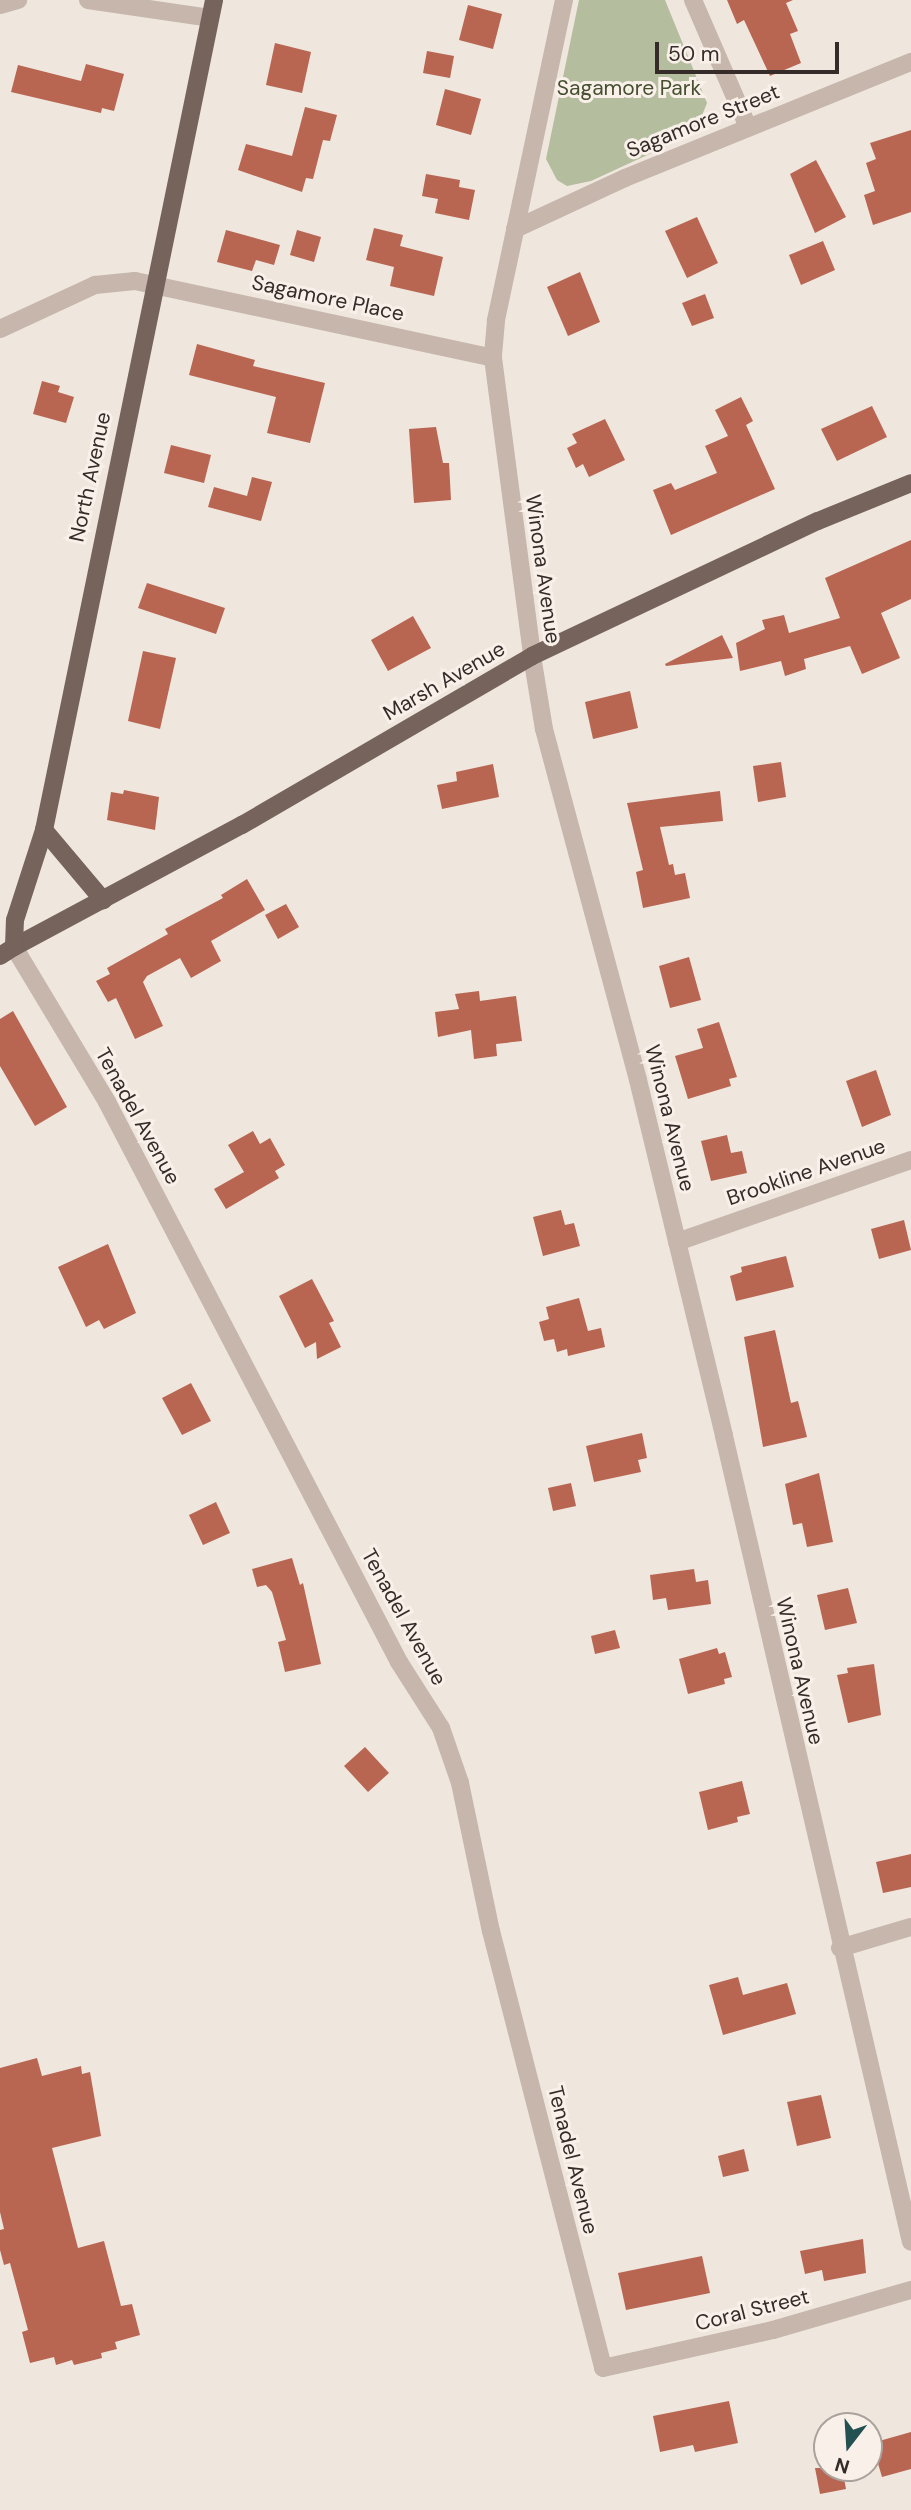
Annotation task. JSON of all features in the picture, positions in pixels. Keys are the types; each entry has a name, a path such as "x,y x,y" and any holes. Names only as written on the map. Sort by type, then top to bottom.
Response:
{"main road":[{"name":"North Avenue","path":"7,951 44,830 214,0"},
{"name":"Marsh Avenue","path":"7,951 242,825 532,656 818,521 911,483"},
{"path":"44,830 103,900"}],"street":[{"path":"0,5 18,0"},
{"path":"88,0 210,18"},
{"name":"Winona Avenue","path":"564,0 515,229 493,358 532,656 544,729 677,1242 840,1948 911,2242"},
{"path":"693,0 748,127"},
{"name":"Sagamore Street","path":"515,229 748,127 911,62"},
{"name":"Sagamore Place","path":"0,329 95,285 154,283 493,358"},
{"name":"Tenadel Avenue","path":"7,951 107,1102 399,1662 441,1728 460,1783 491,1931 603,2368"},
{"name":"Brookline Avenue","path":"677,1242 911,1160"},
{"path":"840,1948 911,1927"},
{"name":"Coral Street","path":"603,2368 773,2330 911,2290"}],"green space":[{"name":"Sagamore Park","path":"579,0 665,0 707,103 695,133 591,181 567,186 557,180 546,159"}],"building":[{"path":"727,0 793,0 786,3 798,31 790,34 801,63 770,76 744,20 737,24"},
{"path":"468,5 502,14 493,49 459,40"},
{"path":"275,43 311,52 302,93 266,85"},
{"path":"427,51 454,56 450,78 423,73"},
{"path":"86,64 124,74 114,111 102,108 101,113 11,92 18,65 81,81"},
{"path":"445,89 481,99 471,135 436,125"},
{"path":"305,107 337,115 330,141 323,140 313,179 306,178 302,192 238,170 246,144 292,156"},
{"path":"911,130 911,212 873,225 864,195 875,191 866,163 876,159 870,143"},
{"path":"816,160 846,217 815,233 790,174"},
{"path":"426,174 460,180 459,187 475,190 469,220 435,213 438,199 422,196"},
{"path":"697,217 718,263 687,278 665,231"},
{"path":"374,228 403,235 400,246 443,257 434,296 390,286 394,267 366,260"},
{"path":"226,230 280,245 274,265 256,260 252,271 217,262"},
{"path":"297,230 321,237 314,262 290,255"},
{"path":"823,241 835,270 801,285 789,255"},
{"path":"580,272 600,322 568,336 547,287"},
{"path":"705,294 714,318 692,326 682,303"},
{"path":"197,344 255,360 253,366 325,383 310,443 267,433 276,397 189,375"},
{"path":"42,381 60,386 58,392 74,397 66,423 33,414"},
{"path":"741,397 753,421 746,425 775,489 671,535 653,490 671,483 675,490 717,473 705,446 728,436 715,410"},
{"path":"872,406 887,437 837,461 821,429"},
{"path":"605,419 625,460 589,477 583,464 576,468 567,448 577,443 572,434"},
{"path":"436,427 443,463 449,463 451,500 414,503 409,429"},
{"path":"171,445 211,455 204,483 164,473"},
{"path":"252,477 272,482 261,521 208,507 214,487 247,496"},
{"path":"911,540 911,599 881,613 900,658 862,674 850,646 804,659 806,669 785,676 781,661 740,671 736,643 765,629 762,620 784,615 789,633 840,618 825,578"},
{"path":"147,583 225,608 216,634 138,608"},
{"path":"413,616 431,648 388,671 371,640"},
{"path":"722,635 733,658 666,666 665,664"},
{"path":"143,651 176,658 160,729 128,721"},
{"path":"630,691 638,728 593,739 585,702"},
{"path":"781,762 786,797 758,802 753,766"},
{"path":"493,764 499,797 442,809 437,785 457,781 456,772"},
{"path":"124,790 159,797 155,830 107,820 111,792 123,794"},
{"path":"720,791 723,821 660,827 669,865 673,864 675,875 685,873 690,898 643,908 636,872 643,870 627,803"},
{"path":"247,879 265,910 211,941 221,961 191,978 180,958 147,976 143,982 163,1026 135,1039 116,998 108,1002 96,981 110,974 107,968 168,934 165,929 223,898 221,895"},
{"path":"286,904 299,927 278,939 265,915"},
{"path":"689,957 701,1000 670,1008 659,966"},
{"path":"479,991 480,1001 516,996 522,1041 496,1044 497,1056 474,1059 471,1030 438,1037 435,1012 459,1009 455,994"},
{"path":"13,1011 67,1107 35,1126 0,1066 0,1019"},
{"path":"719,1022 737,1077 729,1079 731,1086 688,1099 675,1056 703,1048 697,1029"},
{"path":"876,1070 891,1115 862,1127 846,1081"},
{"path":"253,1131 260,1144 270,1138 285,1165 275,1171 279,1178 226,1209 214,1189 244,1172 228,1145"},
{"path":"727,1135 731,1153 742,1151 747,1173 711,1181 701,1141"},
{"path":"561,1210 565,1225 574,1223 580,1246 543,1256 533,1217"},
{"path":"904,1220 911,1250 879,1259 871,1229"},
{"path":"108,1244 136,1313 104,1329 99,1320 86,1327 58,1267"},
{"path":"786,1256 794,1287 736,1301 730,1276 742,1272 741,1267"},
{"path":"312,1279 334,1321 329,1323 341,1347 317,1359 316,1342 305,1348 279,1296"},
{"path":"579,1298 588,1331 601,1328 605,1347 568,1356 567,1349 557,1352 554,1339 544,1341 539,1322 549,1319 546,1307"},
{"path":"775,1330 791,1403 798,1401 807,1437 763,1447 744,1337"},
{"path":"191,1383 211,1421 182,1435 162,1398"},
{"path":"642,1433 647,1458 638,1460 641,1472 594,1482 586,1446"},
{"path":"819,1473 833,1542 807,1547 802,1523 793,1525 785,1484"},
{"path":"571,1483 576,1506 553,1511 548,1488"},
{"path":"216,1502 230,1533 203,1545 189,1515"},
{"path":"292,1558 300,1585 303,1583 321,1664 285,1672 278,1642 286,1640 272,1592 266,1585 257,1587 252,1569"},
{"path":"694,1569 696,1582 708,1580 711,1604 668,1610 666,1598 653,1600 650,1575"},
{"path":"848,1588 857,1623 825,1630 817,1595"},
{"path":"615,1630 620,1648 595,1654 591,1636"},
{"path":"717,1648 719,1654 725,1652 732,1677 724,1679 725,1684 688,1694 679,1659"},
{"path":"874,1664 881,1715 848,1723 837,1675 848,1673 847,1668"},
{"path":"365,1747 389,1773 368,1792 344,1766"},
{"path":"742,1781 750,1814 737,1817 738,1822 708,1830 699,1792"},
{"path":"911,1854 911,1887 883,1893 876,1862"},
{"path":"738,1977 743,1995 787,1983 796,2014 723,2035 709,1985"},
{"path":"37,2058 42,2076 81,2066 82,2074 90,2072 101,2136 52,2148 78,2248 104,2241 121,2306 132,2304 140,2335 115,2342 117,2349 101,2353 102,2358 74,2365 72,2360 56,2365 54,2357 30,2363 22,2332 28,2330 10,2263 4,2265 0,2250 0,2230 4,2229 0,2212 0,2068"},
{"path":"821,2095 831,2138 797,2146 787,2102"},
{"path":"744,2149 749,2171 723,2177 718,2156"},
{"path":"863,2239 866,2273 824,2281 822,2270 805,2274 800,2251"},
{"path":"702,2256 710,2293 626,2310 618,2273"},
{"path":"729,2401 738,2443 695,2452 693,2445 660,2452 653,2416"},
{"path":"911,2432 911,2469 883,2477 883,2440"},
{"path":"818,2482 845,2482 846,2489 820,2494"}]}
